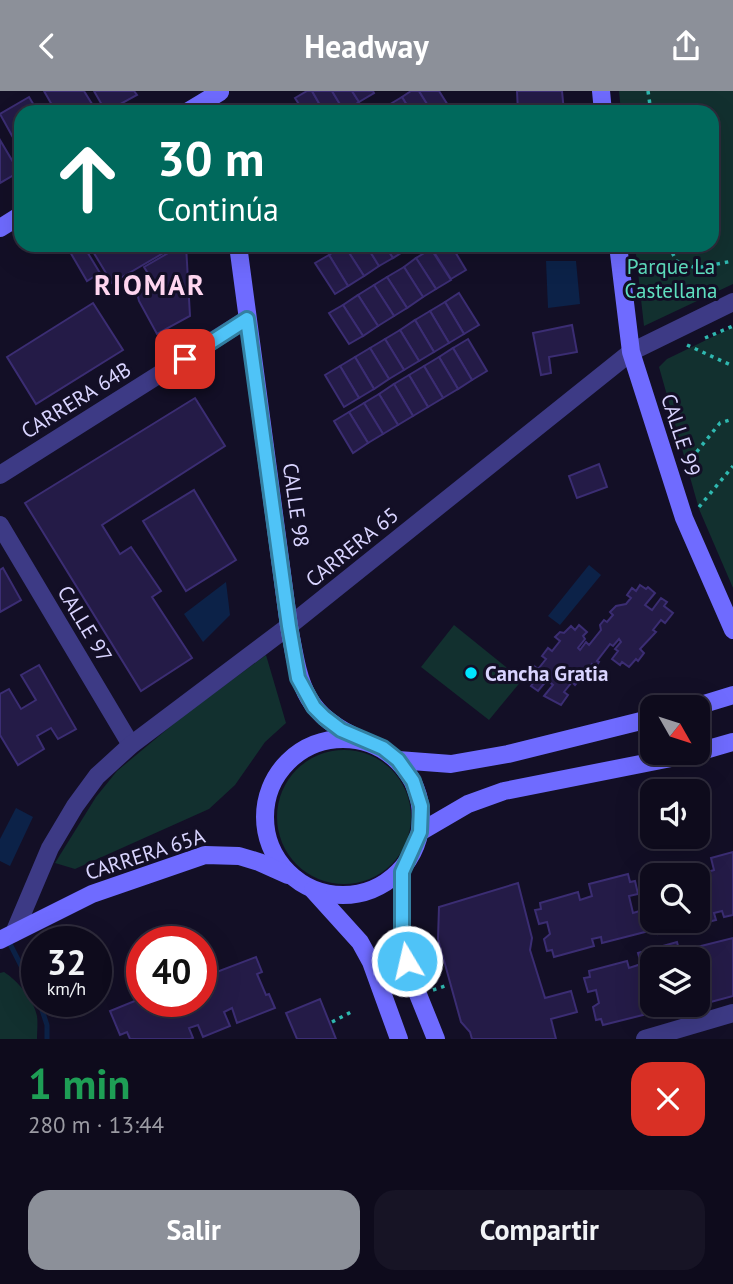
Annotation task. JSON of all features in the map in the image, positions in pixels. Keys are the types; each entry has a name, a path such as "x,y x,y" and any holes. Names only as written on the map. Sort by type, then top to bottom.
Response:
{"street":[{"path":"198,105 220,91"},
{"name":"CALLE 98","path":"239,252 298,678 314,707 341,730 364,741"},
{"name":"CALLE 99","path":"619,252 631,352 684,518 733,630"},
{"name":"CARRERA 65","path":"5,934 75,806 97,776 131,745 289,626 631,352 733,302"},
{"name":"CARRERA 64B","path":"0,475 247,319"},
{"name":"CALLE 97","path":"0,525 131,745"},
{"path":"710,702 733,695"},
{"path":"398,760 451,764 508,754 640,721"},
{"path":"399,1039 371,961 360,943 281,864 271,848 266,829 265,809 269,790 278,773 291,758 307,747 326,740 345,738 383,748 398,760 413,781 421,806 420,832 402,872 402,945 411,977 436,1039"},
{"path":"710,749 733,743"},
{"path":"420,832 468,804 504,792 640,764"},
{"name":"CARRERA 65A","path":"5,934 92,894 205,855 239,856 260,862 302,883"},
{"path":"302,883 330,893 367,893 386,885 402,872"},
{"path":"645,1039 733,1013"}],"path":[{"path":"672,252 676,261 696,268 733,261"},
{"path":"684,326 687,345"},
{"path":"678,348 733,326"},
{"path":"687,345 733,366"},
{"path":"682,470 720,423 733,419"},
{"path":"697,509 733,466"},
{"path":"332,1022 353,1011"}],"green space":[{"name":"Parque La Castellana","path":"619,91 733,91 733,284 644,326 636,252 719,252 719,105 620,105"},
{"path":"733,327 733,588 699,509 659,367 667,359"},
{"name":"Cancha Gratia","path":"454,625 522,680 489,720 421,667"},
{"path":"266,655 286,723 265,742 235,785 209,809 75,869 55,863 96,797 117,771 183,716"},
{"path":"344,750 370,755 391,770 406,791 411,817 406,843 391,864 370,879 344,884 318,879 297,864 282,843 277,817 282,791 297,770 318,755"},
{"path":"4,972 21,987 21,1017 37,1017 37,1039 0,1039 0,973"}],"water":[{"path":"546,261 576,261 580,304 548,308"},
{"path":"589,565 601,575 560,625 548,616"},
{"path":"226,582 230,615 203,642 184,614"},
{"path":"16,808 33,817 10,866 0,861 0,839"}],"building":[{"path":"44,91 84,91 93,105 52,105"},
{"path":"94,91 134,91 137,95 119,105 102,105"},
{"path":"312,91 320,105 300,105 295,98"},
{"path":"312,91 332,91 340,105 320,105"},
{"path":"332,91 352,91 359,102 354,105 340,105"},
{"path":"352,91 373,91 374,93 359,102"},
{"path":"411,91 419,91 428,105 407,105 402,97"},
{"path":"419,91 439,91 448,105 428,105"},
{"path":"517,91 562,91 563,105 518,105"},
{"path":"29,97 34,105 15,105"},
{"path":"402,97 407,105 389,105"},
{"path":"14,106 14,139 0,114"},
{"path":"0,140 14,164 14,175 0,183"},
{"path":"70,252 87,252 100,273 87,281"},
{"path":"93,252 165,252 112,283"},
{"path":"170,252 186,252 190,316 157,334 137,293 154,283 144,267"},
{"path":"334,252 349,252 364,276 348,286 329,255"},
{"path":"349,252 370,252 379,266 364,276"},
{"path":"370,252 389,252 393,258 379,266"},
{"path":"389,252 403,252 393,258"},
{"path":"426,252 433,252 451,280 436,289 416,258"},
{"path":"434,252 455,252 466,270 451,279"},
{"path":"329,255 348,286 335,294 315,263"},
{"path":"416,258 436,289 423,297 404,267"},
{"path":"404,267 423,297 407,308 387,277"},
{"path":"387,277 407,308 394,316 374,285"},
{"path":"374,285 394,316 378,326 358,295"},
{"path":"459,293 479,325 464,334 445,302"},
{"path":"358,295 378,326 363,336 343,305"},
{"path":"445,302 464,334 449,343 430,311"},
{"path":"93,303 123,350 36,404 7,357"},
{"path":"343,305 363,336 349,344 329,313"},
{"path":"430,311 449,343 434,352 415,320"},
{"path":"415,320 434,352 419,361 400,330"},
{"path":"572,325 577,352 549,357 551,373 541,375 533,333"},
{"path":"400,330 419,361 404,370 385,339"},
{"path":"385,339 404,370 389,379 370,348"},
{"path":"468,339 487,371 472,380 453,348"},
{"path":"370,348 389,379 374,389 355,357"},
{"path":"453,348 472,380 458,389 439,357"},
{"path":"355,357 374,389 359,398 340,366"},
{"path":"439,357 458,389 443,398 424,366"},
{"path":"340,366 359,398 344,407 325,375"},
{"path":"424,366 443,398 428,407 409,375"},
{"path":"409,375 428,407 413,416 394,384"},
{"path":"394,384 413,416 398,425 379,394"},
{"path":"379,394 398,425 383,434 364,403"},
{"path":"195,398 225,446 102,525 120,554 131,547 161,591 152,597 192,658 141,691 25,503"},
{"path":"364,403 383,434 368,443 349,412"},
{"path":"349,412 368,443 353,453 334,421"},
{"path":"599,464 607,487 577,498 569,476"},
{"path":"194,490 236,560 186,591 143,521"},
{"path":"3,568 21,600 0,612 0,570"},
{"path":"640,585 655,593 645,605 652,610 661,598 667,602 664,606 673,613 665,623 661,620 653,630 656,632 640,649 644,653 638,661 636,659 629,667 612,659 618,651 615,649 621,642 619,639 613,646 610,644 597,661 599,662 596,667 592,664 575,685 572,682 564,692 568,695 561,705 544,696 553,685 547,680 538,691 531,686 534,682 529,678 534,672 531,670 534,666 538,669 546,659 542,656 548,648 552,651 560,641 555,637 560,632 564,633 571,626 575,630 579,625 587,632 578,648 580,650 586,642 589,645 601,630 600,625 604,620 607,622 613,615 610,612 616,606 626,604 631,598 627,595 632,588 636,591"},
{"path":"39,665 76,729 58,739 51,728 37,736 44,749 18,765 0,735 0,694 9,689 21,709 36,700 21,675"},
{"path":"733,852 733,915 724,917 722,911 714,913 716,920 710,921 710,871 714,870 711,858"},
{"path":"628,874 630,882 635,881 638,894 629,896 633,913 640,911 641,933 602,943 601,937 592,939 594,946 554,957 552,950 547,951 544,939 550,934 547,922 539,924 535,910 541,909 540,903 578,892 580,900 592,896 589,884"},
{"path":"518,883 532,938 530,950 545,998 571,991 577,1012 551,1019 556,1039 472,1039 470,1032 461,1022 438,939 439,907"},
{"path":"733,938 733,996 710,1002 710,947 697,947"},
{"path":"677,942 678,947 659,947"},
{"path":"256,957 262,972 257,974 275,1008 237,1023 232,1008 224,1012 230,1026 203,1037 198,1025 189,1028 193,1038 190,1039 130,1039 127,1032 120,1035 112,1010 126,1004 126,1017 217,1017 217,972"},
{"path":"627,961 629,968 640,964 640,1016 603,1025 601,1019 596,1020 593,1007 599,1003 596,990 588,992 584,978 590,977 589,971"},
{"path":"320,999 336,1039 297,1039 286,1013"}],"waterway":[{"path":"8,940 21,966"},
{"path":"44,1017 47,1039"}],"place":[{"name":"Cancha Gratia","path":"471,673"}],"district":[{"name":"RIOMAR","path":"150,284"}],"route":[{"path":"185,359 247,319 298,678 314,707 324,717 341,730 383,748 398,760 413,781 421,806 420,832 402,872 402,945 407,961"}]}
